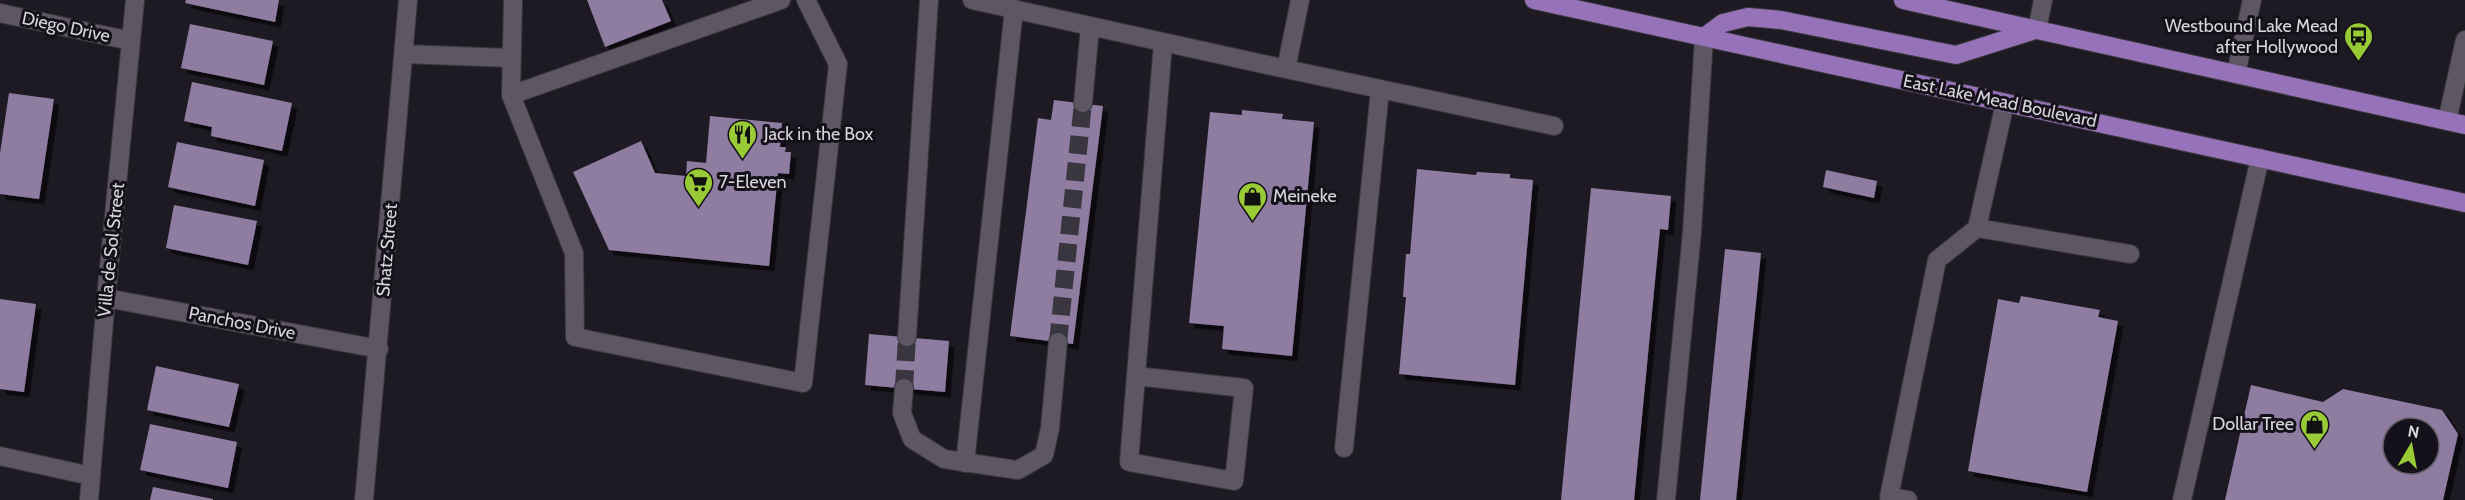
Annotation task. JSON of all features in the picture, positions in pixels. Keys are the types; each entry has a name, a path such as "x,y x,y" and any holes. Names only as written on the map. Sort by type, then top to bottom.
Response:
{"main road":[{"name":"East Lake Mead Boulevard","path":"1534,0 2465,203"},
{"path":"1903,0 2456,123"},
{"path":"1704,37 1724,23 1748,17 1782,20 1956,55 2037,30"}],"street":[{"name":"Villa de Sol Street","path":"88,500 135,0"},
{"name":"Shatz Street","path":"364,500 408,0"},
{"path":"513,0 511,95 574,253 575,337 803,383 838,64 806,0"},
{"path":"511,95 781,0"},
{"path":"907,337 929,0"},
{"path":"972,0 1554,126"},
{"path":"1286,69 1299,0"},
{"path":"2037,30 2043,0"},
{"path":"2236,74 2252,0"},
{"path":"965,463 1014,9"},
{"name":"Diego Drive","path":"0,13 131,42"},
{"path":"1083,104 1090,27"},
{"path":"1666,500 1692,232 1704,37"},
{"path":"2456,123 2465,40"},
{"path":"1136,376 1244,388 1234,481 1129,462 1163,43"},
{"path":"404,54 512,58"},
{"path":"1344,448 1380,90"},
{"path":"1908,500 1889,497 1937,260 1977,228 2006,103"},
{"path":"2182,500 2260,158"},
{"path":"1977,228 2130,255"},
{"name":"Panchos Drive","path":"106,298 379,349"},
{"path":"904,388 902,413 912,439 944,459 1018,470 1044,455 1050,428 1058,342"},
{"path":"0,456 91,476"}],"building":[{"path":"186,0 279,0 275,22 185,3"},
{"path":"587,0 662,0 671,21 605,47"},
{"path":"190,24 273,41 264,85 181,68"},
{"path":"192,82 292,103 282,151 211,136 212,127 184,121"},
{"path":"9,93 54,99 39,199 0,194 0,153"},
{"path":"1054,100 1103,106 1073,344 1010,336 1038,118 1051,120"},
{"name":"Meineke","path":"1242,110 1283,114 1282,119 1314,122 1292,356 1222,349 1224,326 1189,323 1210,112 1242,115"},
{"path":"710,116 782,123 780,147 786,147 785,152 791,152 789,174 778,173 769,266 609,250 573,172 641,141 655,173 686,176 687,161 706,163"},
{"path":"177,142 264,160 255,206 168,187"},
{"path":"1417,169 1476,175 1477,172 1510,174 1510,178 1533,180 1515,385 1399,374 1406,297 1403,297 1406,254 1410,254"},
{"path":"1826,170 1877,181 1874,198 1823,187"},
{"path":"1591,188 1671,196 1668,230 1660,229 1634,500 1561,500"},
{"path":"174,205 257,221 248,265 166,248"},
{"path":"1725,249 1761,253 1736,500 1700,500"},
{"path":"2021,296 2100,310 2098,317 2118,321 2087,492 1968,471 1998,299 2019,303"},
{"path":"0,299 36,304 24,392 0,389"},
{"path":"869,334 949,341 945,392 865,385"},
{"path":"156,366 239,384 229,427 147,410"},
{"name":"Dollar Tree","path":"2251,385 2323,402 2343,389 2442,410 2458,434 2443,500 2225,500"},
{"path":"150,424 237,442 228,488 140,470"},
{"path":"153,487 213,499 213,500 150,500"}],"tunnel":[{"path":"1058,342 1083,103"},
{"path":"904,388 907,337"}],"place":[{"name":"Westbound Lake Mead after Hollywood","path":"2359,62"},
{"name":"Jack in the Box","path":"743,160"},
{"name":"7-Eleven","path":"698,208"},
{"name":"Meineke","path":"1252,222"},
{"name":"Dollar Tree","path":"2315,450"}]}
